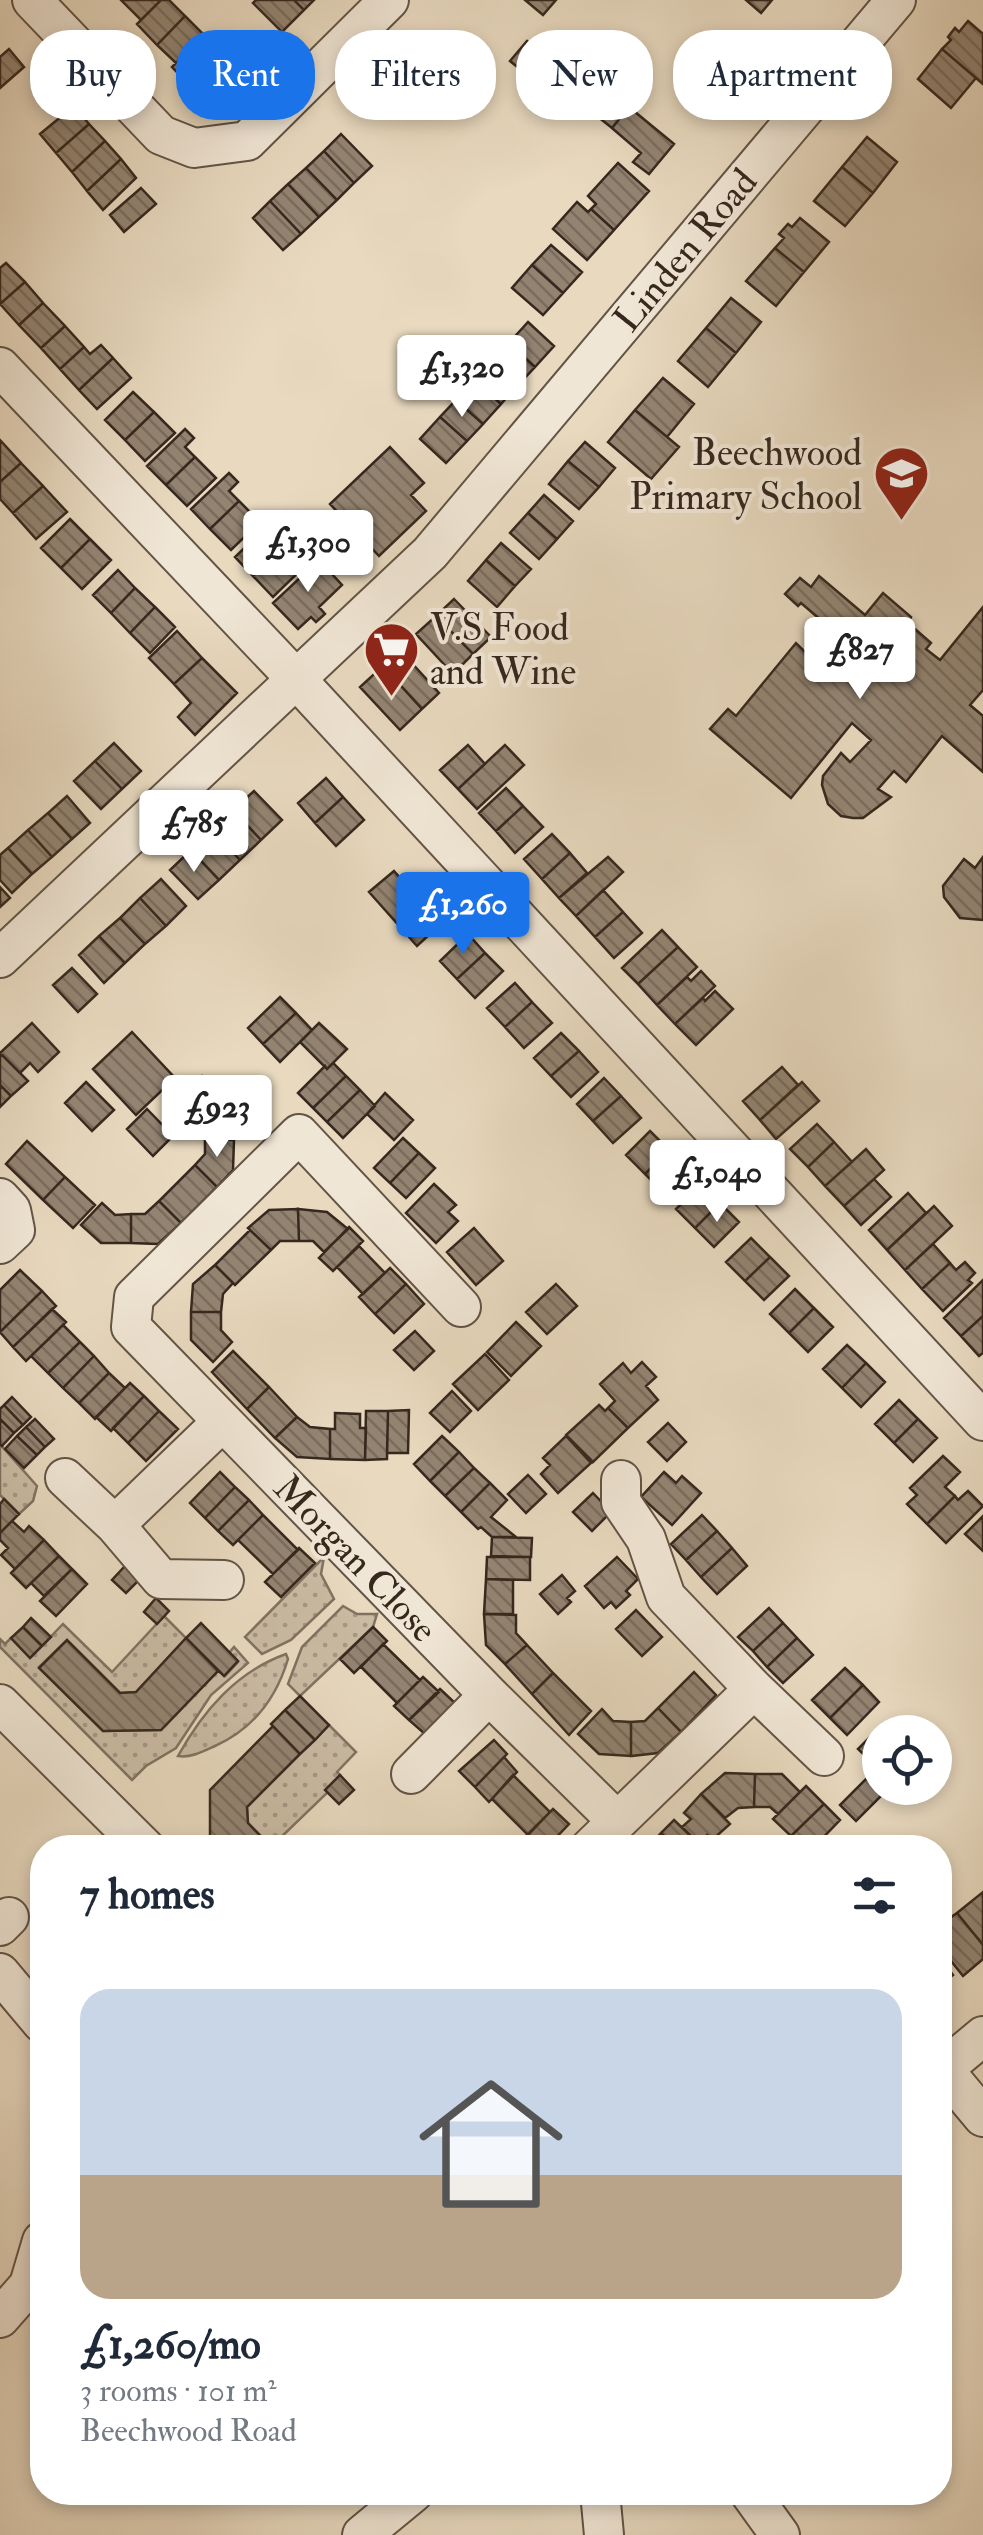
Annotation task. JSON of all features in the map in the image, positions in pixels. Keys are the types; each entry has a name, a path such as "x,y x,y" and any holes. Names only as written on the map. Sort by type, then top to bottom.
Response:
{"street":[{"path":"32,0 162,134 194,148 247,141 389,0"},
{"name":"Linden Road","path":"0,958 430,553 896,0"},
{"path":"0,367 297,680 983,1421"},
{"name":"Morgan Close","path":"461,1307 299,1134 134,1297 131,1327 489,1695 604,1834 754,1690"},
{"path":"0,1198 11,1210 15,1230 0,1244"},
{"path":"114,1525 222,1422"},
{"path":"65,1478 114,1525 161,1580 224,1580"},
{"path":"621,1480 622,1502 646,1539 658,1584 666,1597 754,1690 824,1756"},
{"path":"411,1774 489,1695"},
{"path":"0,1704 133,1835"},
{"path":"0,1972 30,2008"},
{"path":"952,2061 983,2036"},
{"path":"952,2083 983,2118"},
{"path":"0,2318 30,2280"},
{"path":"362,2535 398,2505"},
{"path":"601,2505 604,2535"},
{"path":"758,2505 780,2535"}],"shaded area":[{"path":"0,1444 37,1486 33,1501 19,1514 0,1495"},
{"path":"324,1557 321,1574 334,1599 291,1640 262,1654 245,1637"},
{"path":"343,1606 357,1614 377,1614 373,1627 300,1696 288,1684 302,1647"},
{"path":"164,1616 186,1638 136,1692 120,1693 67,1640 39,1667 103,1731 161,1730 218,1671 225,1676 238,1662 229,1653 234,1647 248,1663 211,1695 176,1748 146,1766 132,1780 0,1647 0,1639 5,1644 11,1638 30,1658 63,1624 112,1672"},
{"path":"286,1654 288,1659 277,1687 252,1722 215,1746 178,1756 198,1724 236,1682"},
{"path":"329,1725 356,1752 337,1772 340,1775 328,1792 283,1835 260,1835 248,1823 247,1807"}],"building":[{"path":"121,0 161,0 141,20"},
{"path":"161,0 169,0 185,16 157,45 156,30 143,30 137,24"},
{"path":"294,0 304,10 280,30 253,3"},
{"path":"294,0 314,0 304,10"},
{"path":"525,0 556,0 543,15"},
{"path":"746,0 772,0 761,13"},
{"path":"185,16 199,30 176,30 176,63 157,45"},
{"path":"968,21 983,34 983,84 942,49 955,28 959,32"},
{"path":"9,49 24,67 0,88 0,57"},
{"path":"942,49 976,78 951,108 918,79"},
{"path":"57,120 86,120 89,124 56,153 40,134"},
{"path":"602,120 618,120 612,128"},
{"path":"618,120 645,120 674,144 649,174 633,162 641,153 612,128"},
{"path":"89,124 105,141 72,172 56,153"},
{"path":"341,134 372,166 354,183 324,151"},
{"path":"867,137 897,162 873,193 842,167"},
{"path":"105,141 121,159 87,191 72,172"},
{"path":"324,151 354,183 337,200 306,168"},
{"path":"121,159 136,178 103,210 87,191"},
{"path":"618,163 649,191 614,230 591,209 596,204 588,196"},
{"path":"842,167 873,193 845,226 814,201"},
{"path":"306,168 337,200 319,217 288,184"},
{"path":"288,184 319,217 301,234 270,201"},
{"path":"141,188 156,204 124,232 110,215"},
{"path":"270,201 301,234 283,250 253,218"},
{"path":"577,202 614,230 587,260 553,229"},
{"path":"800,218 829,242 804,272 775,248 784,238 779,234"},
{"path":"551,245 582,272 563,293 532,265"},
{"path":"775,248 804,272 776,306 746,281"},
{"path":"6,263 25,282 0,304 0,268"},
{"path":"532,265 563,293 543,315 512,288"},
{"path":"25,282 43,303 19,325 0,304"},
{"path":"731,298 761,322 736,353 706,328"},
{"path":"43,303 65,326 41,348 19,325"},
{"path":"528,322 554,346 535,367 509,343"},
{"path":"65,326 84,347 60,369 41,348"},
{"path":"706,328 736,353 708,387 678,361"},
{"path":"509,343 535,367 519,384 493,359"},
{"path":"101,345 113,358 79,390 60,369 84,347 90,354"},
{"path":"113,358 131,378 97,409 79,390"},
{"path":"493,359 519,384 501,404 475,380"},
{"path":"663,378 694,404 667,437 635,410"},
{"path":"475,380 501,404 483,424 456,400"},
{"path":"133,392 154,412 125,440 105,420"},
{"path":"456,400 483,424 467,441 440,417"},
{"path":"635,410 679,447 651,479 608,442"},
{"path":"154,412 175,433 145,461 125,440"},
{"path":"440,417 467,441 446,463 420,439"},
{"path":"185,429 194,438 185,447 195,457 166,485 147,466"},
{"path":"0,440 21,463 0,482"},
{"path":"585,442 615,468 599,487 568,461"},
{"path":"390,447 424,483 411,495 426,511 379,556 330,504"},
{"path":"195,457 216,478 187,506 166,485"},
{"path":"568,461 599,487 579,509 549,484"},
{"path":"21,463 43,486 13,513 0,499 0,482"},
{"path":"229,473 238,482 229,491 239,501 210,529 191,509"},
{"path":"43,486 67,512 36,539 13,513"},
{"path":"544,495 573,521 557,539 528,513"},
{"path":"239,501 260,522 231,550 210,529"},
{"path":"528,513 557,539 539,559 510,533"},
{"path":"70,519 90,539 61,568 41,548"},
{"path":"264,529 282,548 253,576 235,557"},
{"path":"90,539 111,560 82,589 61,568"},
{"path":"501,543 531,569 515,586 486,560"},
{"path":"282,548 293,559 298,554 307,564 273,597 253,576"},
{"path":"319,560 342,585 319,607 325,614 316,622 311,617 298,629 273,603"},
{"path":"486,560 515,586 497,607 468,581"},
{"path":"118,570 135,588 111,613 93,595"},
{"path":"819,576 865,615 883,593 911,617 908,623 931,643 926,649 940,660 983,607 983,690 970,705 983,716 983,772 942,736 906,782 894,771 878,789 891,797 863,818 853,818 841,816 828,804 822,785 823,776 841,753 850,762 871,740 852,723 791,798 710,729 728,709 736,716 796,643 806,653 821,634 837,648 843,639 785,594 800,578 811,587"},
{"path":"135,588 155,607 130,633 111,613"},
{"path":"454,599 491,637 473,654 436,616"},
{"path":"155,607 175,627 150,653 130,633"},
{"path":"436,616 473,654 453,674 416,634"},
{"path":"177,631 202,658 174,684 149,658"},
{"path":"400,650 439,693 422,709 383,666"},
{"path":"202,658 237,693 195,735 178,717 191,703 174,684"},
{"name":"V.S Food and Wine","path":"383,666 422,709 400,730 360,687"},
{"path":"114,743 141,771 122,789 95,761"},
{"path":"468,745 485,764 458,789 440,770"},
{"path":"505,745 524,765 477,809 458,789"},
{"path":"95,761 122,789 101,809 74,781"},
{"path":"326,778 343,797 315,823 298,803"},
{"path":"506,788 523,806 496,831 479,813"},
{"path":"254,791 282,820 261,840 233,810"},
{"path":"67,796 90,823 72,839 48,813"},
{"path":"343,797 364,820 336,846 315,823"},
{"path":"523,806 543,827 515,853 496,831"},
{"path":"233,810 261,840 240,860 212,830"},
{"path":"48,813 72,839 52,857 28,830"},
{"path":"28,830 52,857 32,874 8,848"},
{"path":"212,830 240,860 219,880 191,850"},
{"path":"552,834 570,853 542,879 524,859"},
{"path":"8,848 32,874 12,893 0,880 0,855"},
{"path":"191,850 219,880 198,899 170,870"},
{"path":"570,853 587,873 559,898 542,879"},
{"path":"608,857 623,872 576,916 559,898"},
{"path":"983,857 983,920 960,918 944,897 943,886 964,859 975,868"},
{"path":"394,871 441,924 417,946 369,892"},
{"path":"161,879 186,906 166,926 140,898"},
{"path":"0,887 10,898 0,907"},
{"path":"603,890 623,912 595,937 576,916"},
{"path":"140,898 166,926 145,944 120,918"},
{"path":"623,912 642,933 614,958 595,937"},
{"path":"120,918 145,944 125,963 99,936"},
{"path":"662,930 678,947 638,984 622,968"},
{"path":"468,934 485,953 457,979 440,961"},
{"path":"99,936 125,963 104,983 79,955"},
{"path":"678,947 697,967 657,1005 638,984"},
{"path":"485,953 503,971 475,998 457,979"},
{"path":"72,968 97,994 78,1012 53,985"},
{"path":"701,971 715,986 675,1024 657,1005 687,977 691,981"},
{"path":"515,983 532,1002 505,1027 487,1008"},
{"path":"715,991 733,1009 696,1045 675,1024"},
{"path":"280,997 296,1013 263,1044 248,1028"},
{"path":"532,1002 552,1023 524,1048 505,1027"},
{"path":"296,1013 312,1030 280,1062 263,1044"},
{"path":"32,1023 59,1052 38,1072 30,1063 20,1073 0,1053"},
{"path":"319,1023 347,1049 327,1069 300,1042"},
{"path":"132,1032 175,1078 136,1115 93,1069"},
{"path":"561,1033 579,1051 551,1076 534,1058"},
{"path":"579,1051 598,1072 571,1097 551,1076"},
{"path":"0,1053 28,1081 11,1096 0,1085"},
{"path":"333,1063 346,1076 313,1108 298,1093"},
{"path":"782,1067 798,1085 760,1120 743,1101"},
{"path":"202,1076 216,1092 189,1119 174,1103"},
{"path":"346,1076 360,1090 327,1122 313,1108"},
{"path":"604,1078 621,1096 593,1121 577,1104"},
{"path":"86,1082 114,1110 92,1131 65,1103"},
{"path":"802,1082 819,1101 776,1139 760,1120"},
{"path":"0,1085 11,1096 0,1107"},
{"path":"360,1090 375,1106 343,1138 327,1122"},
{"path":"216,1092 235,1114 234,1140 205,1139 205,1126 193,1114"},
{"path":"385,1093 413,1120 394,1140 367,1114"},
{"path":"621,1096 641,1118 613,1143 593,1121"},
{"path":"147,1109 173,1136 153,1156 127,1129"},
{"path":"817,1124 834,1142 808,1167 790,1149"},
{"path":"650,1131 669,1150 645,1174 626,1155"},
{"path":"403,1138 419,1153 390,1183 374,1168"},
{"path":"205,1139 234,1140 233,1170 217,1187 195,1165 205,1154"},
{"path":"27,1141 65,1177 43,1200 6,1164"},
{"path":"834,1142 852,1162 825,1186 808,1167"},
{"path":"866,1149 884,1170 844,1206 825,1186"},
{"path":"669,1150 689,1169 664,1193 645,1174"},
{"path":"419,1153 435,1168 406,1198 390,1183"},
{"path":"195,1165 217,1187 181,1223 159,1201"},
{"path":"65,1177 95,1205 73,1228 43,1200"},
{"path":"874,1179 891,1197 861,1225 844,1206"},
{"path":"434,1184 456,1205 448,1212 458,1221 436,1243 406,1213"},
{"path":"701,1184 720,1203 695,1228 676,1209"},
{"path":"908,1193 926,1213 887,1250 869,1230"},
{"path":"159,1201 181,1223 158,1244 131,1243 131,1214 145,1214"},
{"path":"102,1203 115,1215 131,1214 131,1243 101,1243 81,1225"},
{"path":"720,1203 739,1222 714,1247 695,1228"},
{"path":"934,1206 952,1226 905,1270 887,1250"},
{"path":"298,1209 327,1212 348,1229 324,1252 313,1241 299,1241"},
{"path":"298,1209 299,1241 280,1241 271,1250 248,1228 269,1210"},
{"path":"349,1227 363,1241 333,1271 319,1258"},
{"path":"474,1228 503,1261 476,1285 447,1252"},
{"path":"250,1230 271,1250 235,1285 215,1265"},
{"path":"751,1238 770,1257 745,1281 726,1262"},
{"path":"933,1244 950,1263 922,1289 905,1270"},
{"path":"359,1246 385,1273 363,1294 337,1267"},
{"path":"770,1257 789,1276 764,1300 745,1281"},
{"path":"965,1262 975,1273 968,1280 972,1283 943,1311 922,1289 950,1263 956,1270"},
{"path":"215,1265 233,1283 223,1294 221,1312 191,1312 193,1284"},
{"path":"390,1268 406,1284 375,1314 359,1297"},
{"path":"20,1270 42,1291 0,1332 0,1290"},
{"path":"983,1280 983,1316 961,1336 944,1318"},
{"path":"406,1284 424,1304 394,1333 375,1314"},
{"path":"556,1284 577,1306 547,1334 526,1312"},
{"path":"795,1289 814,1308 789,1333 770,1314"},
{"path":"42,1291 56,1306 13,1347 0,1332"},
{"path":"814,1308 833,1327 808,1352 789,1333"},
{"path":"52,1309 66,1322 26,1361 13,1347"},
{"path":"191,1312 221,1312 221,1330 232,1342 213,1362 191,1340"},
{"path":"983,1316 983,1353 979,1356 961,1336"},
{"path":"516,1322 541,1346 511,1376 487,1352"},
{"path":"63,1325 80,1342 48,1373 31,1356"},
{"path":"415,1331 434,1351 414,1370 394,1350"},
{"path":"80,1342 94,1356 63,1388 48,1373"},
{"path":"847,1345 866,1363 842,1388 823,1369"},
{"path":"233,1351 269,1387 247,1409 212,1372"},
{"path":"485,1354 509,1380 478,1410 453,1384"},
{"path":"94,1356 109,1373 79,1403 63,1388"},
{"path":"642,1362 656,1377 646,1386 658,1400 628,1428 608,1408 615,1401 600,1384 623,1363 631,1373"},
{"path":"866,1363 885,1382 861,1407 842,1388"},
{"path":"109,1373 125,1388 95,1419 79,1403"},
{"path":"130,1383 144,1396 111,1431 96,1417"},
{"path":"269,1387 297,1417 275,1438 247,1409"},
{"path":"452,1391 471,1411 450,1432 430,1413"},
{"path":"144,1396 159,1411 128,1443 113,1428"},
{"path":"12,1397 31,1417 23,1425 4,1405"},
{"path":"899,1400 918,1419 894,1443 875,1424"},
{"path":"4,1405 23,1425 14,1433 0,1419"},
{"path":"599,1405 605,1411 608,1408 628,1428 593,1462 566,1435"},
{"path":"409,1410 408,1453 387,1453 388,1411"},
{"path":"159,1411 178,1429 146,1461 128,1443"},
{"path":"366,1411 388,1411 387,1459 365,1460"},
{"path":"335,1413 360,1414 360,1428 366,1428 365,1460 330,1459 330,1429 335,1429"},
{"path":"297,1417 310,1427 330,1429 330,1459 297,1457 275,1438"},
{"path":"0,1419 14,1433 2,1446 0,1444"},
{"path":"35,1419 54,1439 45,1447 26,1427"},
{"path":"918,1419 937,1438 913,1462 894,1443"},
{"path":"668,1423 686,1442 667,1461 648,1442"},
{"path":"26,1427 45,1447 37,1455 17,1436"},
{"path":"17,1436 37,1455 24,1468 5,1449"},
{"path":"442,1436 459,1452 430,1481 414,1464"},
{"path":"566,1436 591,1463 558,1493 541,1474 550,1465 543,1458"},
{"path":"459,1452 474,1468 445,1496 430,1481"},
{"path":"943,1456 960,1472 945,1487 955,1496 927,1524 907,1504 917,1495 910,1488"},
{"path":"474,1468 490,1483 461,1512 445,1496"},
{"path":"220,1472 235,1487 205,1518 190,1503"},
{"path":"664,1472 676,1483 682,1476 701,1493 672,1525 641,1497"},
{"path":"528,1475 546,1494 526,1513 508,1494"},
{"path":"490,1483 507,1500 491,1517 516,1537 492,1537 461,1512"},
{"path":"235,1487 249,1500 218,1531 205,1518"},
{"path":"968,1491 983,1506 946,1543 927,1524 955,1496 958,1500"},
{"path":"593,1493 611,1512 592,1531 573,1512"},
{"path":"4,1499 19,1514 0,1533 0,1504"},
{"path":"249,1500 263,1515 233,1545 218,1531"},
{"path":"263,1515 298,1550 273,1574 238,1540"},
{"path":"702,1515 717,1531 686,1560 671,1544"},
{"path":"983,1516 983,1551 965,1534"},
{"path":"12,1521 24,1532 29,1526 44,1540 15,1569 1,1555 8,1548 0,1540 0,1533"},
{"path":"717,1531 732,1548 701,1577 686,1560"},
{"path":"492,1537 532,1538 531,1557 491,1556"},
{"path":"44,1540 59,1556 26,1588 11,1573"},
{"path":"299,1548 315,1563 281,1597 265,1582"},
{"path":"732,1548 747,1566 717,1594 701,1577"},
{"path":"59,1556 72,1569 44,1596 31,1583"},
{"path":"487,1557 530,1557 530,1580 486,1579"},
{"path":"617,1557 638,1579 626,1591 630,1595 616,1608 611,1602 604,1608 585,1586"},
{"path":"125,1566 139,1580 126,1593 112,1580"},
{"path":"72,1569 87,1584 56,1616 40,1601"},
{"path":"562,1575 575,1591 567,1598 571,1602 558,1614 540,1594"},
{"path":"486,1579 513,1580 513,1614 484,1614"},
{"path":"156,1598 169,1611 157,1624 144,1612"},
{"path":"769,1608 783,1623 753,1651 738,1637"},
{"path":"636,1610 662,1637 642,1656 616,1629"},
{"path":"484,1614 516,1615 516,1633 527,1645 505,1664 486,1645"},
{"path":"31,1618 51,1637 42,1646 23,1627"},
{"path":"201,1623 238,1661 224,1676 186,1638"},
{"path":"783,1623 797,1638 767,1667 753,1651"},
{"path":"23,1627 42,1646 30,1658 11,1638"},
{"path":"373,1627 387,1641 354,1673 340,1659"},
{"path":"186,1638 218,1671 161,1730 103,1731 39,1668 67,1640 120,1693 136,1692"},
{"path":"797,1638 813,1655 783,1683 767,1667"},
{"path":"383,1644 420,1680 397,1703 361,1667"},
{"path":"527,1645 553,1673 532,1694 505,1664"},
{"path":"845,1668 863,1685 830,1718 812,1700"},
{"path":"694,1672 716,1695 681,1732 658,1708"},
{"path":"553,1673 591,1711 569,1735 532,1694"},
{"path":"423,1677 439,1692 409,1720 394,1706"},
{"path":"863,1685 879,1702 862,1715 847,1735 830,1718"},
{"path":"440,1689 455,1703 425,1734 409,1720"},
{"path":"300,1696 329,1725 315,1740 285,1710"},
{"path":"658,1708 681,1732 658,1753 631,1756 631,1722 645,1721"},
{"path":"602,1709 613,1721 631,1722 631,1756 599,1754 578,1734"},
{"path":"285,1710 315,1740 300,1754 271,1724"},
{"path":"273,1726 300,1754 247,1807 248,1823 260,1835 210,1835 210,1790"},
{"path":"494,1740 507,1754 475,1787 459,1771"},
{"path":"504,1757 517,1772 489,1802 475,1787"},
{"path":"725,1773 755,1774 754,1807 738,1808 725,1818 701,1794"},
{"path":"755,1774 782,1774 800,1792 778,1814 770,1807 754,1807"},
{"path":"340,1775 354,1790 339,1804 325,1790"},
{"path":"513,1775 550,1812 528,1835 492,1799"},
{"path":"862,1783 862,1805 872,1805 856,1821 840,1805"},
{"path":"806,1786 824,1804 792,1835 773,1819"},
{"path":"701,1794 730,1824 718,1835 690,1835 682,1827 691,1819 684,1813"},
{"path":"824,1804 840,1820 826,1835 792,1835"},
{"path":"553,1809 569,1824 558,1835 527,1835"},
{"path":"674,1820 690,1835 663,1835"},
{"path":"983,1892 983,1945 957,1913"},
{"path":"957,1913 983,1945 983,1959 963,1976 952,1962 952,1917"}],"place":[{"name":"Beechwood Primary School","path":"901,523"},
{"name":"V.S Food and Wine","path":"391,698"}]}
